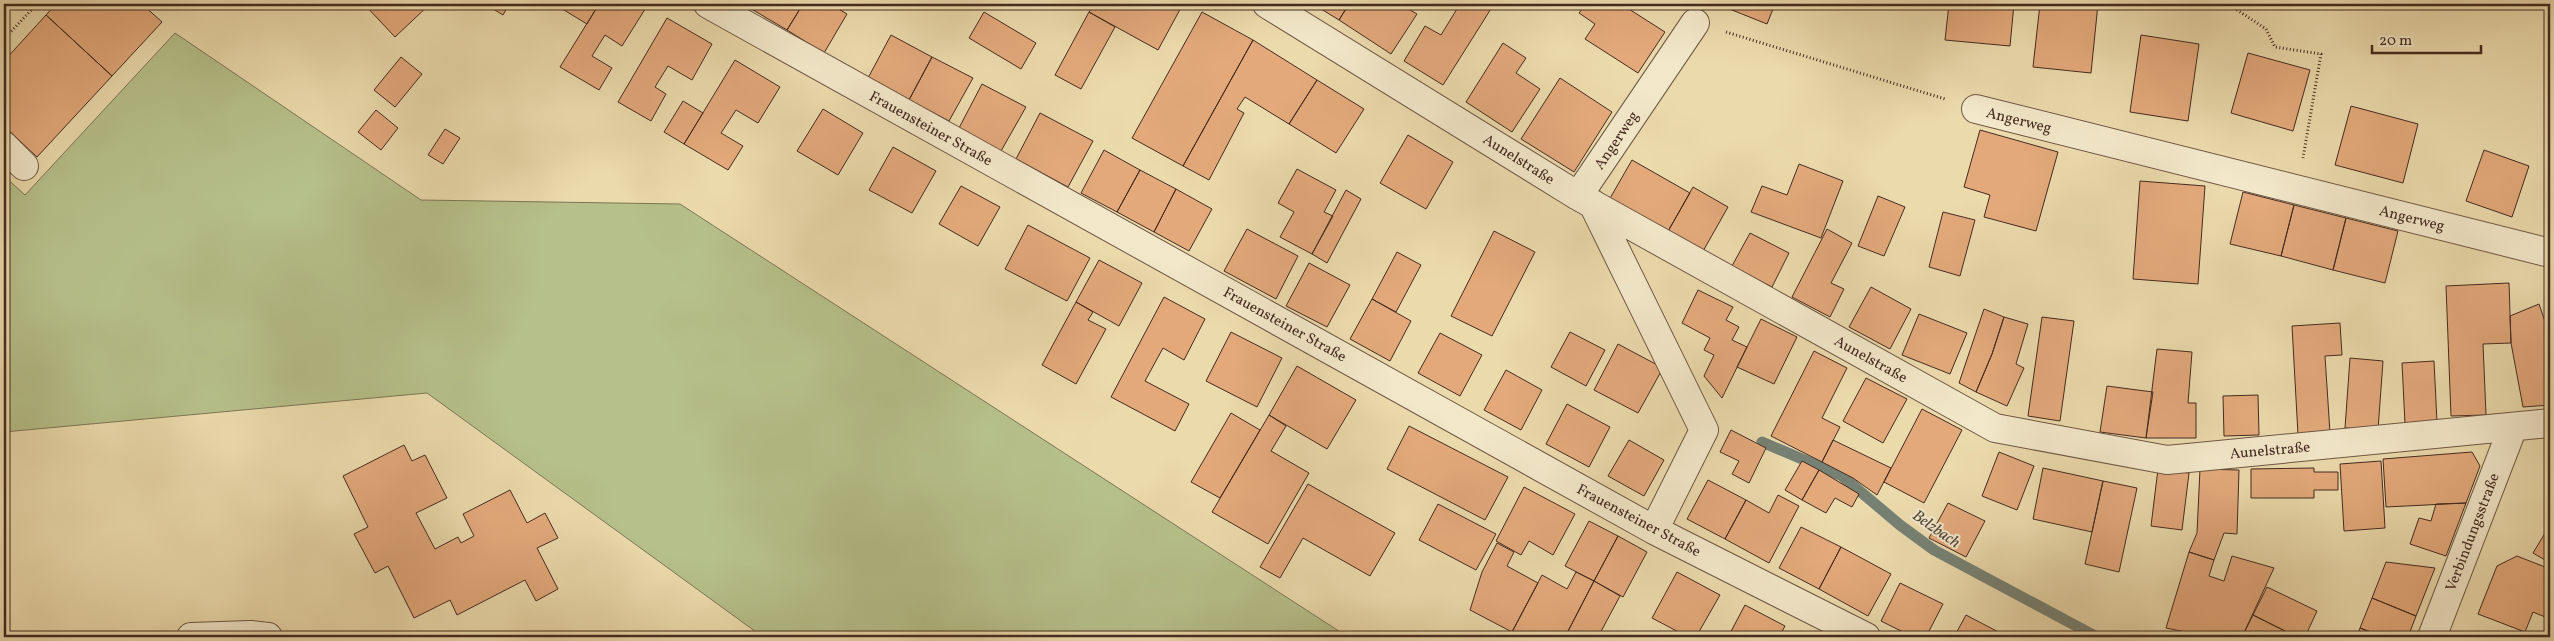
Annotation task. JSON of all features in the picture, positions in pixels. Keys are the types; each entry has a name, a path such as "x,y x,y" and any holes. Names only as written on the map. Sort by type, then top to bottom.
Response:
{"street":[{"name":"Frauensteiner Straße","path":"708,4 1654,530 1866,637"},
{"name":"Aunelstraße","path":"1267,4 1586,200 1995,428 2167,460 2550,423"},
{"name":"Angerweg","path":"1586,200 1694,23"},
{"name":"Angerweg","path":"1976,109 2550,253"},
{"path":"4,146 24,166"},
{"path":"1586,200 1704,430 1654,530"},
{"name":"Verbindungsstraße","path":"2432,637 2513,427"},
{"path":"191,637 250,635 268,637"}],"path":[{"path":"4,39 36,4"},
{"path":"2228,4 2266,29 2275,47 2321,54 2298,189"},
{"name":"Angerweg","path":"1694,23 1976,109"}],"green space":[{"path":"175,33 421,200 680,204 1348,637 763,637 427,393 4,432 4,176 25,195"}],"building":[{"path":"56,4 142,4 162,22 112,76 46,15"},
{"path":"364,4 430,4 395,37"},
{"path":"485,4 509,4 503,15"},
{"path":"554,4 599,4 587,24"},
{"path":"599,4 647,6 622,46 605,35 592,56 612,68 599,90 560,67"},
{"path":"743,4 803,4 787,30"},
{"path":"803,4 830,4 847,14 824,53 787,30"},
{"path":"1094,4 1183,4 1158,50 1089,12"},
{"path":"1313,4 1349,4 1339,20"},
{"path":"1349,4 1400,4 1417,14 1391,54 1339,20"},
{"path":"1460,4 1494,4 1443,85 1404,61 1425,26 1441,35"},
{"path":"1586,4 1621,4 1665,32 1638,73 1585,39 1595,24 1579,13"},
{"path":"1717,4 1775,4 1767,24"},
{"path":"1949,4 2014,4 2010,46 1945,40"},
{"path":"2040,4 2098,4 2091,73 2033,67"},
{"path":"984,12 1036,43 1021,69 969,38"},
{"path":"1089,12 1115,27 1081,89 1055,75"},
{"path":"1202,12 1253,40 1183,166 1132,138"},
{"path":"46,15 112,76 37,157 4,126 4,61"},
{"path":"667,18 712,44 692,80 668,66 655,87 666,94 651,121 618,102"},
{"path":"891,35 932,57 909,100 868,78"},
{"path":"2141,35 2199,44 2188,121 2130,112"},
{"path":"1253,40 1317,80 1289,124 1245,97 1237,109 1244,113 1209,180 1183,166"},
{"path":"1503,43 1526,58 1516,73 1540,89 1512,132 1466,102"},
{"path":"2248,53 2310,70 2293,131 2231,113"},
{"path":"401,57 422,74 395,107 374,90"},
{"path":"932,57 973,78 949,121 909,100"},
{"path":"735,60 780,87 758,123 736,110 721,133 743,146 728,170 684,144"},
{"path":"1560,78 1612,112 1574,172 1521,139"},
{"path":"1317,80 1364,109 1336,153 1289,124"},
{"path":"982,84 1026,107 1001,151 959,128"},
{"path":"683,101 703,113 684,144 664,132"},
{"path":"2351,106 2418,124 2403,183 2335,165"},
{"path":"823,109 863,133 838,175 797,151"},
{"path":"376,110 398,128 381,150 358,132"},
{"path":"1040,113 1093,141 1068,187 1016,159"},
{"path":"445,129 460,138 443,164 428,155"},
{"path":"1980,130 2058,152 2036,231 1984,217 1990,195 1964,187"},
{"path":"1408,135 1453,162 1426,209 1380,183"},
{"path":"893,147 936,171 912,213 869,190"},
{"path":"1104,150 1140,170 1117,212 1081,193"},
{"path":"2484,150 2529,166 2512,217 2466,201"},
{"path":"1632,160 1690,193 1667,233 1609,200"},
{"path":"1799,164 1843,181 1821,238 1751,212 1762,186 1787,195"},
{"path":"1297,169 1336,190 1324,212 1333,216 1312,254 1280,237 1294,212 1278,203"},
{"path":"1140,170 1176,189 1154,232 1117,212"},
{"path":"2140,181 2205,186 2198,284 2133,279"},
{"path":"961,186 1000,207 978,246 939,224"},
{"path":"1693,187 1728,207 1702,253 1667,233"},
{"path":"1176,189 1212,209 1189,251 1154,232"},
{"path":"1346,190 1361,199 1327,263 1312,254"},
{"path":"2243,192 2294,205 2281,256 2230,244"},
{"path":"1878,196 1905,207 1884,256 1858,246"},
{"path":"2294,205 2346,218 2333,270 2281,256"},
{"path":"1943,212 1975,220 1960,276 1929,267"},
{"path":"2346,218 2398,231 2385,283 2333,270"},
{"path":"1028,225 1090,258 1067,301 1005,269"},
{"path":"1247,229 1298,256 1276,299 1224,271"},
{"path":"1827,229 1852,243 1831,283 1844,289 1830,317 1792,297"},
{"path":"1494,231 1535,252 1492,336 1451,316"},
{"path":"1750,233 1789,253 1772,287 1732,266"},
{"path":"1397,252 1421,265 1396,312 1372,299"},
{"path":"1099,260 1142,283 1119,326 1076,302"},
{"path":"1309,263 1350,285 1327,327 1286,306"},
{"path":"2509,283 2511,343 2483,344 2486,415 2451,416 2446,286"},
{"path":"1871,287 1911,309 1890,349 1849,327"},
{"path":"1698,290 1733,307 1726,320 1739,327 1732,340 1747,347 1722,398 1704,376 1714,355 1704,350 1710,338 1682,323"},
{"path":"1164,297 1205,319 1184,360 1163,348 1145,381 1189,404 1175,431 1111,397"},
{"path":"1372,299 1411,321 1390,361 1350,339"},
{"path":"1076,302 1093,312 1088,320 1106,329 1076,384 1042,365"},
{"path":"2539,304 2550,336 2550,405 2523,407 2511,343 2510,316"},
{"path":"1984,309 2004,317 1992,354 1976,392 1959,383"},
{"path":"1919,314 1967,333 1950,374 1902,355"},
{"path":"2004,317 2028,324 2016,364 2024,368 2007,406 1976,392 1992,354"},
{"path":"2042,317 2074,321 2060,421 2028,416"},
{"path":"1761,319 1797,337 1774,384 1737,367"},
{"path":"2340,323 2342,355 2325,356 2330,433 2298,435 2292,326"},
{"path":"1231,332 1282,358 1257,407 1206,381"},
{"path":"1570,332 1605,350 1586,386 1551,367"},
{"path":"1440,333 1482,355 1460,396 1418,373"},
{"path":"1618,344 1663,368 1638,413 1594,390"},
{"path":"2157,349 2192,352 2188,403 2196,403 2196,438 2146,438"},
{"path":"1814,351 1847,368 1822,418 1840,427 1822,462 1771,436"},
{"path":"2350,358 2383,361 2378,430 2345,428"},
{"path":"2434,361 2437,422 2405,424 2402,363"},
{"path":"1297,366 1356,400 1327,449 1269,415"},
{"path":"1506,370 1542,390 1521,430 1484,410"},
{"path":"1866,378 1907,399 1883,443 1843,421"},
{"path":"2107,386 2153,392 2146,438 2100,432"},
{"path":"2258,395 2259,435 2224,436 2223,396"},
{"path":"1567,404 1610,427 1589,467 1546,444"},
{"path":"1922,409 1962,430 1924,503 1884,482"},
{"path":"1231,413 1260,430 1220,498 1191,482"},
{"path":"1269,415 1286,426 1271,451 1309,473 1268,544 1212,512"},
{"path":"1409,426 1508,477 1485,520 1387,469"},
{"path":"1731,430 1766,448 1749,483 1732,474 1739,461 1720,452"},
{"path":"1629,440 1664,460 1644,496 1608,476"},
{"path":"1833,440 1891,468 1877,495 1853,478 1822,462"},
{"path":"404,445 412,461 425,455 447,498 416,513 435,549 458,537 461,543 474,536 463,514 510,490 527,523 545,513 558,538 537,548 558,589 536,601 525,580 457,615 450,600 414,618 388,566 375,573 354,534 368,527 343,476"},
{"path":"1999,452 2034,466 2017,510 1982,496"},
{"path":"2472,452 2480,466 2466,503 2386,507 2383,459"},
{"path":"1802,461 1819,470 1802,500 1785,490"},
{"path":"2381,461 2385,528 2344,531 2340,464"},
{"path":"2043,468 2103,481 2092,532 2033,519"},
{"path":"2314,468 2314,472 2338,472 2338,490 2314,490 2314,498 2251,498 2251,469"},
{"path":"2158,469 2189,473 2182,530 2151,526"},
{"path":"2200,469 2239,470 2237,534 2224,533 2214,560 2189,552 2197,533"},
{"path":"1819,470 1859,494 1852,507 1835,498 1826,513 1802,500"},
{"path":"1708,480 1746,500 1725,539 1687,519"},
{"path":"2103,481 2137,488 2119,572 2085,564"},
{"path":"1308,484 1395,533 1370,576 1303,538 1280,578 1260,567"},
{"path":"1524,487 1575,514 1553,555 1529,541 1521,555 1496,541"},
{"path":"1778,495 1799,506 1769,563 1725,539 1746,500 1769,513"},
{"path":"1948,503 1985,521 1966,557 1929,538"},
{"path":"2466,503 2446,556 2410,544 2419,518 2431,521 2436,504"},
{"path":"1438,504 1496,534 1476,570 1419,540"},
{"path":"1589,521 1618,536 1594,581 1565,566"},
{"path":"2550,525 2550,563 2533,553"},
{"path":"1801,527 1841,547 1819,589 1779,568"},
{"path":"1618,536 1647,552 1623,597 1594,581"},
{"path":"1497,543 1514,552 1507,566 1538,583 1512,632 1470,610 1482,572"},
{"path":"1841,547 1891,574 1868,616 1819,589"},
{"path":"2189,552 2214,560 2209,576 2224,581 2232,556 2274,568 2242,637 2210,637 2166,628"},
{"path":"2517,556 2550,569 2550,619 2533,612 2525,632 2478,614 2497,566"},
{"path":"2386,562 2435,568 2416,616 2372,598"},
{"path":"1576,572 1594,581 1565,637 1522,637 1512,632 1542,575 1567,589"},
{"path":"1677,572 1720,595 1696,637 1688,637 1652,618"},
{"path":"1594,581 1620,596 1598,637 1565,637"},
{"path":"1900,583 1943,604 1926,637 1913,637 1881,621"},
{"path":"2267,587 2317,611 2305,637 2297,637 2253,615"},
{"path":"2372,598 2416,616 2408,637 2384,637 2360,628"},
{"path":"1745,605 1785,626 1779,637 1728,637"},
{"path":"1966,615 2008,637 1954,637"},
{"path":"2253,615 2297,637 2242,637"},
{"path":"2360,628 2384,637 2356,637"}],"waterway":[{"name":"Belzbach","path":"1762,442 1842,476 1900,525 1934,550 2097,637"}]}
